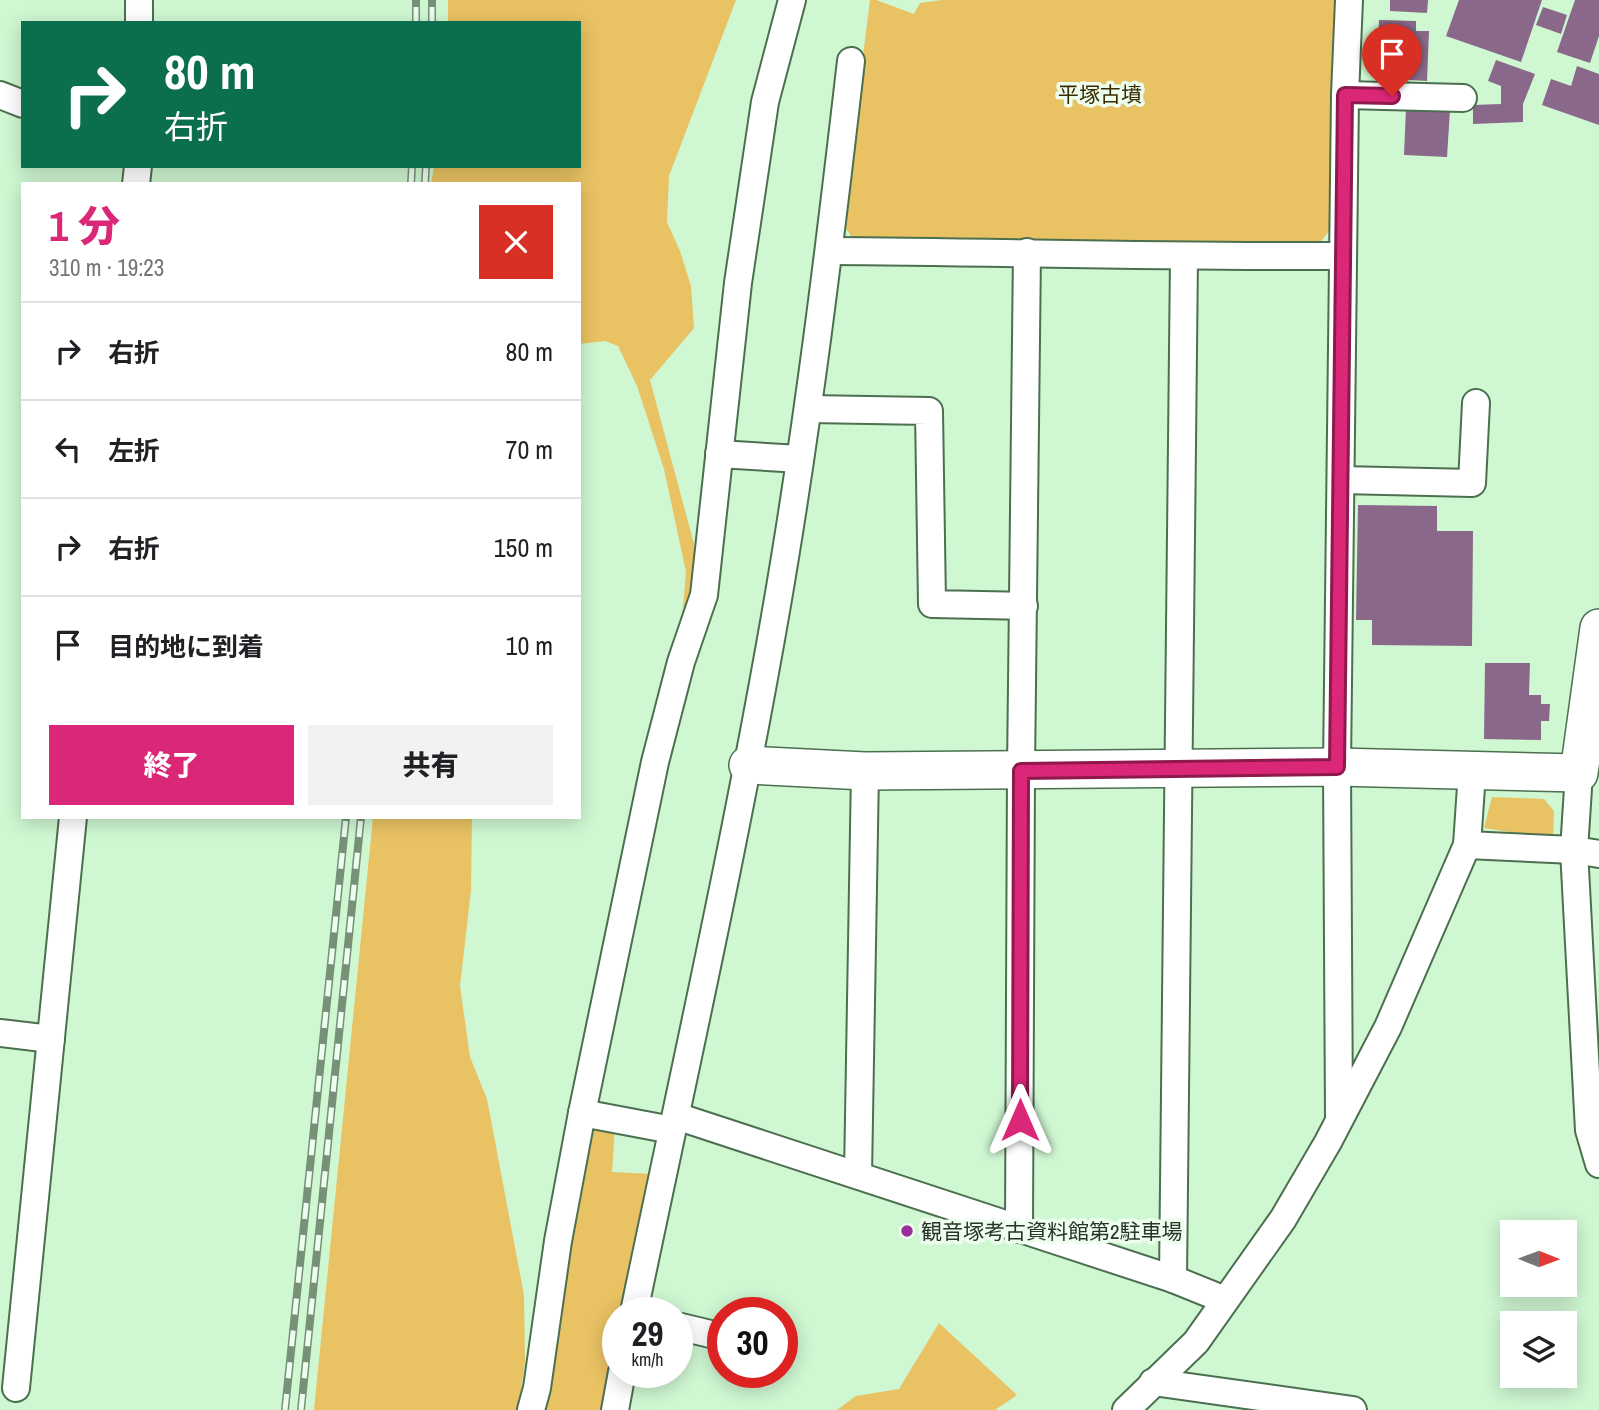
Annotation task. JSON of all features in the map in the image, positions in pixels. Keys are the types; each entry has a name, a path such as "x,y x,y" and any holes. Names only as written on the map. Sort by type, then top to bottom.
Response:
{"street":[{"path":"139,0 139,21"},
{"path":"531,1410 537,1388 558,1241 582,1113 655,762 681,662 704,595 738,284 765,102 792,0"},
{"path":"1339,1118 1337,767 1345,95 1349,0"},
{"path":"637,1297 748,765 808,409 851,61"},
{"path":"0,95 21,103"},
{"path":"1345,95 1463,98"},
{"path":"829,251 1027,252 1184,257 1343,256"},
{"path":"1019,1227 1027,252"},
{"path":"1173,1279 1184,257"},
{"path":"1341,480 1472,483 1476,403"},
{"path":"808,409 929,411 932,604 1024,607"},
{"path":"719,454 800,459"},
{"path":"1599,628 1579,773 1586,852 1589,1130 1599,1164"},
{"path":"748,765 865,771 1337,767 1579,773"},
{"path":"858,1175 865,771"},
{"path":"1126,1410 1196,1342 1283,1219 1328,1142 1388,1027 1467,845 1472,772"},
{"path":"16,1388 73,819"},
{"path":"1467,845 1586,852"},
{"path":"0,1033 51,1039"},
{"path":"582,1113 674,1123 858,1175 1173,1279 1225,1300"},
{"path":"1153,1382 1353,1410"},
{"path":"615,1410 619,1388"}],"green space":[{"path":"448,0 736,0 669,176 667,222 691,286 694,328 650,380 694,544 698,577 682,619 686,572 664,469 637,386 618,346 605,341 581,344 581,182 431,182 434,168 581,168 581,21 448,21"},
{"name":"平塚古墳","path":"870,0 914,14 920,3 942,0 1338,0 1335,223 1316,248 854,240 842,223"},
{"path":"1492,797 1544,799 1554,811 1553,839 1484,828"},
{"path":"373,819 472,819 471,890 460,986 470,1057 487,1099 524,1295 525,1362 518,1410 314,1410"},
{"path":"597,1124 615,1126 612,1172 651,1174 625,1297 602,1297 602,1388 607,1388 603,1410 537,1410 585,1133"},
{"path":"939,1323 1017,1395 995,1410 837,1410 856,1396 899,1389"}],"building":[{"path":"1390,0 1428,0 1427,13 1390,11"},
{"path":"1459,0 1542,0 1521,62 1446,36"},
{"path":"1575,0 1599,0 1599,36 1590,63 1557,52"},
{"path":"1543,7 1567,15 1561,34 1536,25"},
{"path":"1379,20 1416,21 1416,31 1429,31 1427,81 1377,78"},
{"path":"1496,60 1535,74 1523,104 1523,122 1473,124 1473,105 1501,104 1501,86 1488,81"},
{"path":"1577,66 1599,74 1599,125 1542,105 1551,79 1571,86"},
{"path":"1406,108 1450,110 1447,157 1404,155"},
{"path":"1358,505 1437,506 1437,531 1473,531 1472,646 1372,645 1372,620 1356,620"},
{"path":"1485,663 1530,663 1529,695 1541,695 1541,704 1550,704 1549,721 1541,721 1541,740 1484,739"}],"railway":[{"path":"416,0 416,21"},
{"path":"432,0 432,21"},
{"path":"411,182 412,168"},
{"path":"425,182 426,168"},
{"path":"285,1410 346,819"},
{"path":"301,1410 361,819"}],"place":[{"name":"観音塚考古資料館第2駐車場","path":"907,1231"}],"route":[{"path":"1020,1120 1021,771 1337,767 1345,95 1392,96"}]}
